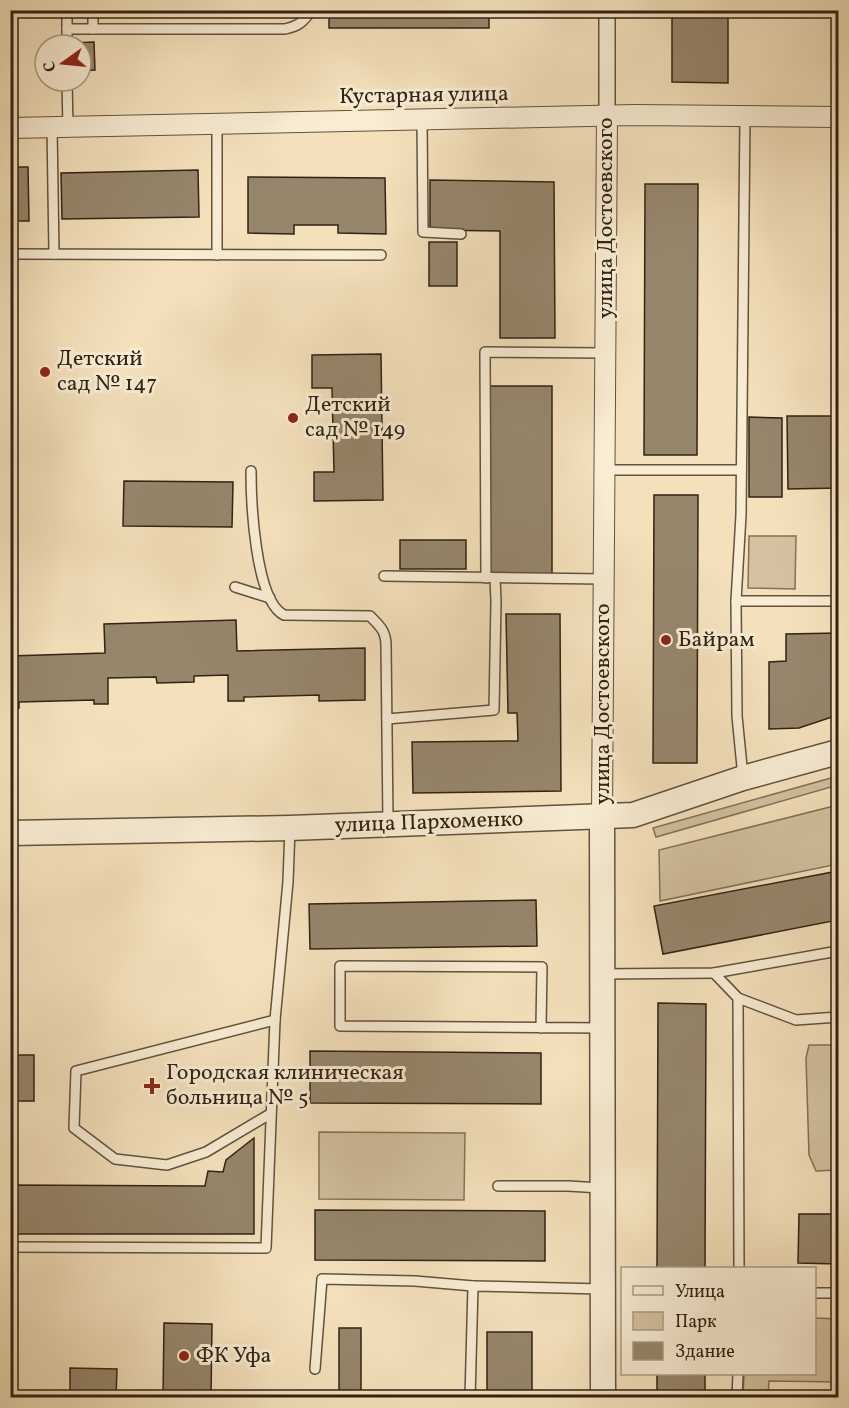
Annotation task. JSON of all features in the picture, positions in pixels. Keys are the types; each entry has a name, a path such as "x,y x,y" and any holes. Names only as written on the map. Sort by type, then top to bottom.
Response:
{"street":[{"name":"улица Достоевского","path":"603,1398 602,816 607,10"},
{"name":"Кустарная улица","path":"10,128 635,115 838,117"},
{"name":"улица Пархоменко","path":"10,833 290,828 633,815 743,778 838,753"}],"lane":[{"path":"67,10 68,33"},
{"path":"93,10 93,29"},
{"path":"68,29 285,29 297,26 312,10"},
{"path":"54,254 60,127 65,93"},
{"path":"743,778 737,716 736,601 741,514 745,117"},
{"path":"422,120 423,232 461,234"},
{"path":"217,123 217,255"},
{"path":"10,254 381,255"},
{"path":"387,719 494,710 496,601 490,578 485,352 605,353"},
{"path":"604,470 741,470"},
{"path":"251,471 253,528 264,579 270,598 280,614 370,616 381,627 386,638 388,824"},
{"path":"384,576 604,579"},
{"path":"235,587 270,598"},
{"path":"736,601 838,601"},
{"path":"10,1247 266,1248 275,1020 288,882 290,828"},
{"path":"602,974 714,973 838,951"},
{"path":"541,1028 542,967 340,966 340,1026 541,1028 602,1028"},
{"path":"714,973 738,998 796,1020 838,1017"},
{"path":"738,998 739,1267"},
{"path":"270,1114 206,1152 167,1165 116,1159 74,1128 76,1071 275,1020"},
{"path":"498,1185 603,1188"},
{"path":"315,1369 322,1280 414,1281 473,1286 603,1289"},
{"path":"470,1398 473,1286"},
{"path":"816,1293 838,1293"},
{"path":"737,1398 738,1375"}],"green space":[{"path":"749,536 796,536 795,589 748,588"},
{"path":"838,776 838,785 656,837 653,828"},
{"path":"838,805 838,864 660,901 659,850"},
{"path":"809,1045 838,1045 838,1170 816,1171 809,1155 806,1058"},
{"path":"319,1132 465,1133 464,1200 319,1199"},
{"path":"816,1318 838,1319 838,1382 769,1381 768,1397 743,1397 744,1375 816,1375"}],"building":[{"path":"329,10 489,10 489,28 329,28"},
{"path":"672,10 728,10 728,83 672,82"},
{"path":"93,42 95,70 93,70"},
{"path":"10,167 28,167 29,221 10,221"},
{"path":"198,170 199,217 62,219 61,173"},
{"path":"248,177 385,178 386,234 338,233 338,225 294,225 294,234 248,233"},
{"path":"430,180 554,182 555,338 500,338 500,231 430,230"},
{"path":"645,184 698,184 697,455 644,455"},
{"path":"429,242 457,242 457,286 429,286"},
{"path":"381,354 383,500 314,501 314,472 334,472 332,388 312,388 312,355"},
{"path":"487,386 552,386 552,577 488,577"},
{"path":"787,416 838,416 838,488 788,489"},
{"path":"749,417 782,418 782,497 749,497"},
{"path":"124,481 233,482 232,527 123,526"},
{"path":"654,495 698,495 697,763 653,763"},
{"path":"400,540 466,540 466,569 400,569"},
{"path":"506,614 560,614 561,791 413,793 412,742 518,741 517,713 508,713"},
{"path":"236,620 237,651 365,648 365,700 319,701 319,695 244,697 244,701 228,701 228,675 194,676 194,682 157,683 156,677 108,678 108,704 94,704 94,700 19,702 19,708 10,708 10,656 105,653 104,624"},
{"path":"838,633 838,715 799,728 769,729 769,662 786,661 786,634"},
{"path":"838,871 838,920 663,954 654,906"},
{"path":"536,900 537,946 310,949 309,904"},
{"path":"658,1003 706,1004 705,1267 657,1267"},
{"path":"310,1051 541,1053 541,1104 310,1103"},
{"path":"10,1055 34,1055 34,1101 10,1101"},
{"path":"254,1138 254,1234 10,1234 10,1185 205,1186 208,1171 223,1172 226,1160"},
{"path":"315,1210 545,1211 545,1261 315,1260"},
{"path":"799,1214 838,1214 838,1264 798,1263"},
{"path":"164,1323 212,1324 211,1398 163,1398"},
{"path":"339,1328 361,1328 361,1398 339,1398"},
{"path":"487,1332 532,1332 532,1398 487,1398"},
{"path":"70,1368 117,1369 116,1398 70,1398"},
{"path":"657,1375 705,1375 705,1398 657,1398"}],"place":[{"name":"Детский сад № 147","path":"45,372"},
{"name":"Детский сад № 149","path":"293,418"},
{"name":"Байрам","path":"666,640"},
{"name":"Городская клиническая больница № 5","path":"152,1086"},
{"name":"ФК Уфа","path":"184,1356"}]}
